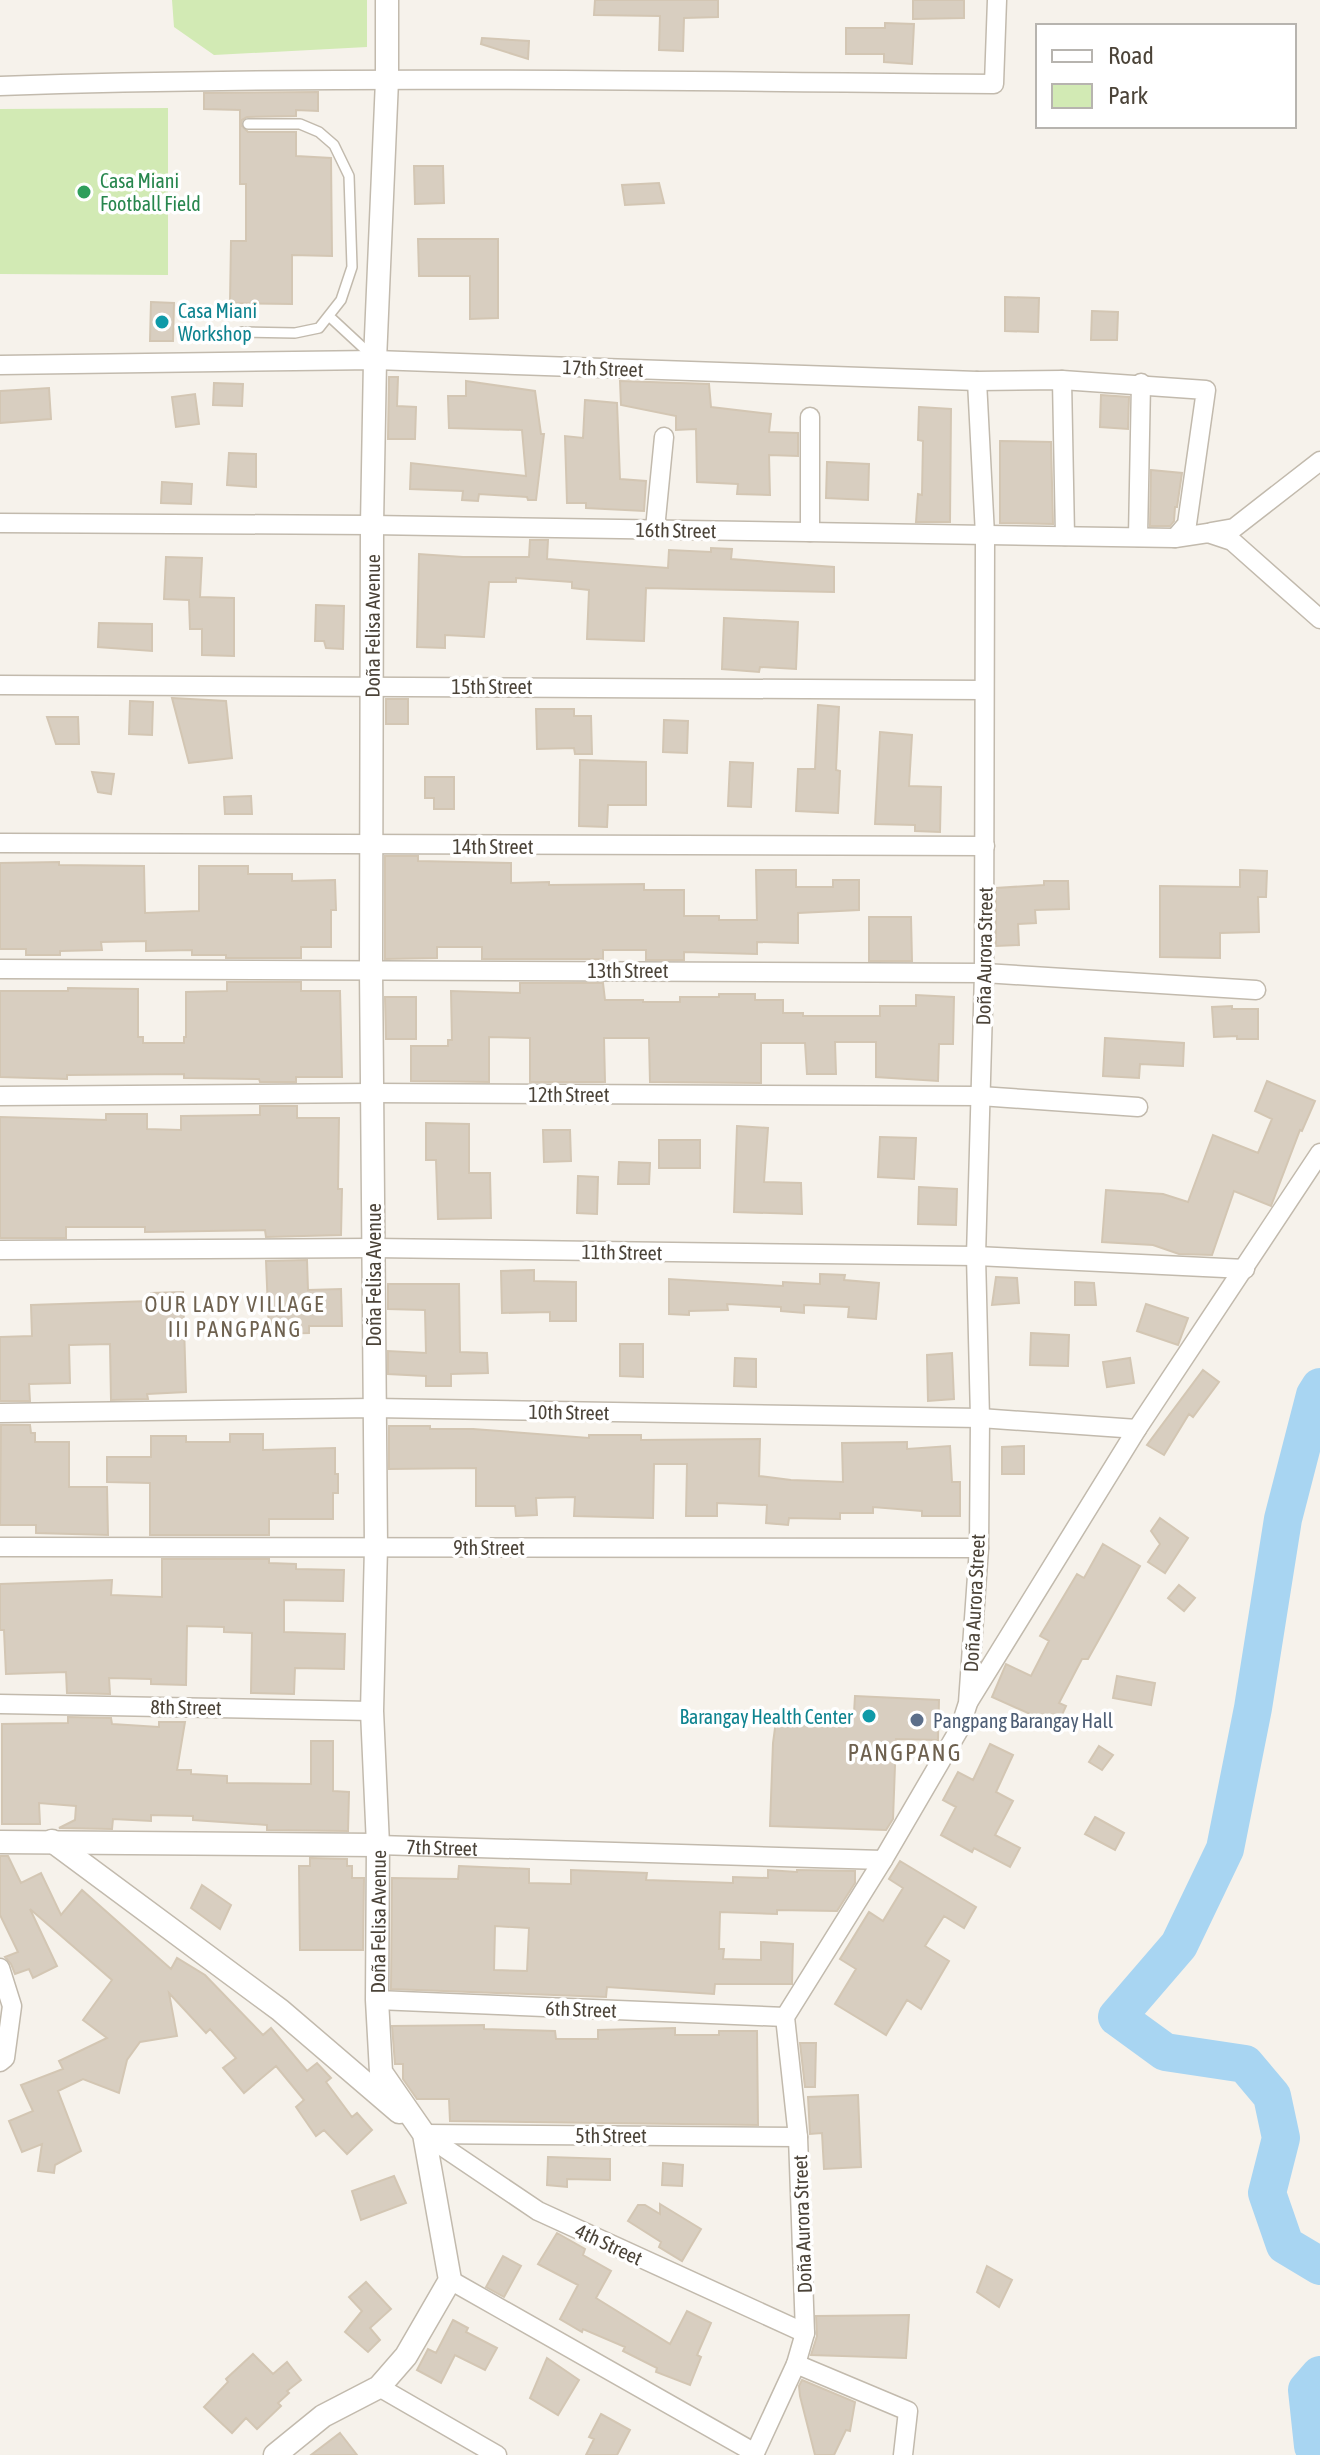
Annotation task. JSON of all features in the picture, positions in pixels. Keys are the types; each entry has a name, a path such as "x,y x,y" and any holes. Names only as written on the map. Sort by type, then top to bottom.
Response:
{"street":[{"name":"Doña Felisa Avenue","path":"387,0 372,525 371,968 376,1547 372,1711 378,1845 377,2000 381,2072 424,2134 450,2280"},
{"path":"0,86 387,80 994,84 997,0"},
{"name":"17th Street","path":"0,365 375,360 977,381 1062,380 1141,383 1206,390 1187,524 1175,538"},
{"path":"1062,380 1065,536"},
{"name":"Doña Aurora Street","path":"754,2454 796,2364 805,2333 798,2137 785,2017 883,1860 960,1728 968,1703 979,1548 976,1256 985,846 985,535 977,381"},
{"path":"1138,537 1141,383"},
{"path":"810,417 810,532"},
{"path":"655,529 664,437"},
{"name":"16th Street","path":"0,523 372,525 1175,538 1234,528 1320,461"},
{"path":"1208,533 1232,541 1320,619"},
{"name":"15th Street","path":"0,685 984,690"},
{"name":"14th Street","path":"0,843 985,846"},
{"name":"13th Street","path":"0,969 371,968 984,973 1256,990"},
{"name":"12th Street","path":"0,1096 372,1093 980,1096 1138,1107"},
{"path":"968,1703 1137,1429 1320,1153"},
{"name":"11th Street","path":"0,1250 373,1248 976,1256 1245,1269"},
{"name":"10th Street","path":"0,1413 374,1408 980,1418 1137,1429"},
{"name":"9th Street","path":"0,1547 979,1548"},
{"name":"8th Street","path":"0,1704 372,1711"},
{"path":"52,1841 280,2010 424,2134"},
{"name":"7th Street","path":"0,1842 378,1845 883,1860"},
{"path":"0,1968 12,2006 5,2058 0,2062"},
{"name":"6th Street","path":"377,2000 785,2017"},
{"name":"5th Street","path":"424,2134 798,2137"},
{"name":"4th Street","path":"424,2134 538,2211 805,2333"},
{"path":"275,2455 323,2416 379,2387 406,2356 450,2280 754,2454"},
{"path":"796,2364 908,2411 903,2455"},
{"path":"379,2387 497,2455"}],"lane":[{"path":"242,332 295,333 319,328 341,300 352,267 349,176 334,145 319,132 300,124 248,124"},
{"path":"330,317 375,360"}],"green space":[{"path":"172,0 367,0 367,47 214,55 174,27"},
{"name":"Casa Miani Football Field","path":"168,108 168,275 0,274 0,109"}],"building":[{"path":"595,0 718,0 718,17 684,18 683,51 659,50 660,16 594,15"},
{"path":"913,0 964,0 964,18 913,19"},
{"path":"885,23 914,24 912,64 884,62 884,54 846,54 846,28 885,28"},
{"path":"482,38 529,41 528,59 481,44"},
{"path":"318,92 318,111 296,110 296,116 247,117 241,125 248,132 296,132 296,156 331,158 332,256 292,255 292,304 230,303 231,241 246,241 246,184 240,184 240,110 204,109 204,93"},
{"path":"414,166 443,166 444,203 415,204"},
{"path":"659,183 664,203 625,205 622,185"},
{"path":"418,239 498,239 498,318 470,319 470,276 419,276"},
{"path":"1005,297 1039,298 1038,332 1005,331"},
{"name":"Casa Miani Workshop","path":"151,302 174,303 173,341 150,341"},
{"path":"1092,311 1118,312 1117,340 1091,340"},
{"path":"389,377 398,377 397,406 416,407 415,439 388,439"},
{"path":"466,381 535,391 541,434 544,434 536,500 479,494 478,501 462,500 463,491 410,489 411,463 526,476 522,430 449,428 448,396 466,396"},
{"path":"620,381 709,384 711,407 771,414 769,432 798,433 798,456 769,455 770,495 737,494 738,484 697,482 696,429 676,430 676,416 621,405"},
{"path":"214,383 243,384 242,406 213,405"},
{"path":"49,388 51,419 0,423 0,391"},
{"path":"195,394 199,424 176,427 172,397"},
{"path":"1101,395 1129,397 1128,429 1100,427"},
{"path":"585,400 617,403 620,479 646,481 644,511 586,508 586,503 567,503 565,436 583,438"},
{"path":"919,407 951,409 950,522 916,522 918,494 922,495 923,441 918,440"},
{"path":"1000,441 1051,442 1053,524 1000,523"},
{"path":"229,453 256,454 256,487 227,485"},
{"path":"827,462 869,464 868,500 826,498"},
{"path":"1151,470 1182,473 1174,521 1170,526 1150,526"},
{"path":"162,482 192,484 191,504 161,503"},
{"path":"530,540 548,540 547,559 668,568 669,550 711,552 711,548 732,549 731,559 834,567 834,592 646,588 644,641 587,639 589,590 572,588 572,582 516,578 516,582 489,582 484,637 445,635 445,648 417,647 419,554 529,557"},
{"path":"166,557 202,558 200,597 234,598 234,656 202,655 202,629 190,629 189,600 164,599"},
{"path":"316,605 344,606 343,649 326,648 324,641 315,641"},
{"path":"724,618 798,622 796,669 760,667 759,672 722,669"},
{"path":"99,623 152,624 152,651 98,647"},
{"path":"172,698 226,701 232,758 189,763"},
{"path":"386,699 408,699 408,724 386,724"},
{"path":"130,701 153,702 152,735 129,734"},
{"path":"818,705 839,707 836,770 840,771 838,813 796,811 798,769 815,769"},
{"path":"536,709 574,709 574,716 591,716 592,754 575,754 574,748 537,749"},
{"path":"47,717 78,717 79,744 56,744"},
{"path":"664,720 688,721 687,753 663,752"},
{"path":"880,732 912,735 909,786 941,787 940,832 915,831 915,825 875,824"},
{"path":"580,760 646,762 646,805 608,805 607,827 579,826"},
{"path":"730,762 753,763 751,807 728,806"},
{"path":"92,772 114,774 111,794 98,792"},
{"path":"425,777 454,777 454,809 434,809 434,798 425,798"},
{"path":"251,796 252,814 225,814 224,797"},
{"path":"385,856 418,856 418,861 511,863 511,883 644,884 644,890 684,890 684,916 719,916 719,920 757,920 756,870 796,870 796,887 833,887 833,880 859,880 859,910 798,913 798,943 757,942 757,954 684,952 684,960 646,960 646,950 603,950 603,959 482,959 482,947 437,947 437,958 385,959"},
{"path":"59,862 59,865 144,866 145,913 199,911 199,866 248,866 248,874 292,874 292,881 335,880 336,910 331,910 331,947 301,947 301,958 226,958 226,955 192,955 192,950 146,951 146,941 101,942 102,950 60,951 60,955 26,955 26,949 0,949 0,863"},
{"path":"1240,870 1267,871 1266,897 1258,897 1259,932 1220,933 1220,958 1160,957 1160,886 1240,887"},
{"path":"1044,881 1068,881 1069,909 1035,910 1036,923 1018,924 1019,945 996,946 996,888 1044,885"},
{"path":"869,917 911,917 912,961 869,961"},
{"path":"227,982 301,982 301,991 340,991 342,1077 296,1077 296,1082 260,1082 259,1079 184,1078 184,1074 67,1075 67,1079 0,1077 0,991 138,989 138,1037 143,1037 143,1043 184,1043 186,992 227,991"},
{"path":"520,983 603,983 605,1000 643,1002 680,1002 680,997 755,994 755,1000 783,1000 783,1013 803,1013 803,1016 880,1016 880,1006 916,1006 916,995 954,997 953,1044 939,1044 938,1081 876,1077 876,1042 835,1042 836,1074 807,1074 805,1043 761,1043 761,1083 650,1082 649,1038 604,1038 605,1082 530,1082 530,1038 489,1037 489,1082 411,1081 411,1046 448,1046 448,1040 452,1040 451,991 520,993"},
{"path":"385,997 416,997 416,1039 386,1039"},
{"path":"1232,1006 1232,1009 1258,1009 1258,1039 1214,1037 1212,1007"},
{"path":"1105,1038 1184,1043 1183,1066 1140,1064 1139,1078 1103,1076"},
{"path":"1267,1081 1315,1101 1300,1130 1271,1206 1234,1191 1212,1255 1179,1254 1153,1245 1102,1242 1106,1190 1163,1194 1188,1202 1213,1135 1258,1153 1272,1119 1255,1111"},
{"path":"260,1106 297,1106 297,1118 339,1118 341,1235 266,1237 265,1230 145,1232 145,1227 66,1227 66,1238 0,1238 0,1117 106,1120 106,1114 147,1114 147,1129 181,1130 181,1116 260,1115"},
{"path":"426,1123 469,1124 469,1173 490,1173 491,1218 438,1219 436,1160 426,1160"},
{"path":"737,1126 768,1128 764,1182 801,1183 802,1214 734,1212"},
{"path":"543,1130 570,1130 571,1161 544,1162"},
{"path":"880,1137 916,1138 914,1179 878,1177"},
{"path":"659,1140 700,1140 700,1168 659,1168"},
{"path":"619,1162 650,1163 649,1184 618,1184"},
{"path":"578,1176 598,1177 597,1214 577,1213"},
{"path":"919,1187 957,1189 956,1225 918,1224"},
{"path":"307,1260 308,1290 341,1289 342,1326 309,1326 309,1333 269,1334 266,1261"},
{"path":"534,1270 534,1281 576,1282 576,1321 550,1321 550,1312 502,1313 501,1271"},
{"path":"820,1274 845,1275 844,1280 879,1283 876,1319 848,1317 849,1307 804,1305 804,1313 781,1311 781,1307 727,1304 728,1310 669,1314 669,1279 783,1286 783,1282 820,1284"},
{"path":"996,1277 1017,1278 1019,1303 992,1305"},
{"path":"1075,1282 1094,1283 1096,1305 1075,1305"},
{"path":"388,1284 459,1284 460,1352 487,1353 488,1373 451,1374 451,1386 426,1386 426,1376 388,1374 388,1351 426,1353 425,1310 388,1309"},
{"path":"183,1292 186,1392 147,1394 148,1399 111,1400 110,1344 69,1345 70,1383 29,1384 30,1401 0,1401 0,1337 32,1336 31,1305 151,1301 151,1293"},
{"path":"1146,1304 1188,1318 1178,1345 1137,1331"},
{"path":"1031,1333 1069,1335 1068,1366 1030,1365"},
{"path":"620,1344 643,1344 643,1377 620,1376"},
{"path":"952,1353 954,1399 928,1401 927,1355"},
{"path":"735,1358 756,1359 756,1387 734,1386"},
{"path":"1130,1358 1134,1383 1107,1387 1103,1362"},
{"path":"1203,1370 1219,1382 1193,1417 1189,1414 1164,1455 1147,1445"},
{"path":"1,1425 30,1425 31,1433 35,1433 35,1442 69,1442 69,1487 107,1487 108,1535 36,1533 36,1525 0,1525"},
{"path":"389,1426 430,1426 430,1429 473,1429 589,1438 589,1435 641,1435 641,1440 760,1439 759,1476 843,1482 842,1443 907,1442 907,1449 950,1446 952,1482 960,1482 960,1516 922,1516 922,1511 873,1507 873,1513 840,1513 840,1519 789,1518 788,1525 766,1523 767,1505 717,1503 717,1516 686,1516 687,1464 654,1464 653,1518 574,1516 575,1497 536,1498 537,1515 516,1516 515,1506 476,1506 476,1468 389,1469"},
{"path":"230,1434 263,1434 263,1450 335,1448 338,1493 333,1493 333,1519 269,1519 269,1535 150,1535 150,1483 107,1482 107,1457 151,1457 151,1436 186,1436 186,1442 230,1442"},
{"path":"1024,1446 1024,1474 1002,1474 1002,1447"},
{"path":"1160,1518 1188,1538 1165,1573 1148,1562 1160,1544 1151,1531"},
{"path":"1103,1544 1140,1566 1088,1659 1082,1659 1059,1703 1066,1706 1057,1726 992,1697 1006,1664 1031,1676 1049,1641 1040,1636 1077,1574 1084,1578"},
{"path":"162,1559 269,1559 269,1563 296,1564 296,1569 344,1570 343,1601 284,1600 284,1632 345,1634 344,1669 295,1668 294,1694 251,1693 252,1633 224,1632 224,1627 187,1626 186,1685 151,1684 151,1679 109,1678 110,1694 67,1693 66,1672 6,1674 4,1630 0,1630 0,1584 112,1580 111,1595 162,1597"},
{"path":"1179,1585 1195,1598 1184,1611 1168,1598"},
{"path":"1117,1676 1155,1683 1151,1705 1113,1698"},
{"path":"855,1696 939,1700 938,1740 896,1739 893,1819 886,1830 770,1826 777,1713 818,1718 818,1711 854,1713"},
{"path":"68,1717 111,1718 112,1724 159,1727 159,1722 185,1722 177,1770 227,1776 227,1783 311,1784 311,1741 333,1741 333,1791 349,1792 348,1831 267,1830 267,1825 193,1820 193,1816 151,1815 151,1821 113,1819 112,1829 59,1828 75,1820 76,1806 39,1803 40,1824 2,1824 2,1724 68,1723"},
{"path":"990,1744 1013,1755 996,1792 1013,1801 995,1835 1020,1848 1010,1867 941,1835 956,1807 943,1800 958,1772 973,1780"},
{"path":"1099,1746 1113,1755 1102,1770 1089,1762"},
{"path":"1095,1817 1124,1833 1115,1850 1085,1834"},
{"path":"0,1856 8,1856 21,1883 41,1873 61,1915 82,1890 171,1969 177,1958 205,1975 263,2035 271,2028 307,2071 317,2063 331,2078 326,2082 352,2117 357,2113 372,2130 347,2154 324,2130 316,2136 296,2107 304,2100 276,2066 244,2093 223,2068 236,2058 210,2029 206,2033 169,1993 177,2036 140,2042 127,2060 119,2093 83,2079 58,2091 81,2151 55,2165 54,2173 38,2171 42,2144 22,2152 9,2121 33,2111 21,2085 63,2069 59,2061 107,2038 83,2020 112,1980 30,1909 57,1966 33,1978 29,1969 15,1974 5,1957 18,1952 0,1915"},
{"path":"310,1858 347,1859 347,1866 352,1866 352,1878 364,1878 363,1950 300,1950 299,1866 310,1866"},
{"path":"900,1861 976,1907 964,1928 944,1916 925,1946 949,1961 921,2009 907,2000 886,2035 835,2004 856,1969 840,1959 869,1912 883,1921 903,1888 889,1879"},
{"path":"459,1866 529,1869 529,1883 571,1884 571,1870 647,1873 646,1880 733,1883 733,1877 768,1878 768,1870 855,1871 855,1883 837,1911 777,1910 777,1914 720,1912 719,1949 724,1949 723,1959 761,1960 761,1942 793,1944 792,1984 715,1984 714,1994 607,1987 606,1997 391,1989 392,1878 458,1879","holes":["495,1926 529,1928 527,1971 494,1970"]},
{"path":"202,1885 231,1905 220,1929 191,1908"},
{"path":"484,2025 484,2029 555,2031 556,2039 598,2039 598,2030 675,2028 675,2035 757,2031 758,2125 450,2121 449,2099 417,2099 403,2079 403,2064 395,2064 392,2026"},
{"path":"800,2043 816,2043 815,2087 805,2087"},
{"path":"858,2095 861,2167 824,2169 822,2133 810,2134 808,2097"},
{"path":"548,2157 610,2159 610,2180 567,2179 567,2187 547,2185"},
{"path":"663,2163 683,2165 682,2186 662,2185"},
{"path":"394,2176 406,2203 361,2220 352,2191"},
{"path":"660,2204 701,2229 682,2261 659,2247 661,2242 628,2221 638,2205 645,2205 660,2214"},
{"path":"557,2233 585,2249 583,2255 611,2271 596,2298 670,2344 687,2311 711,2323 697,2355 701,2357 690,2385 656,2372 657,2368 623,2351 625,2347 583,2329 582,2332 560,2319 578,2285 538,2264"},
{"path":"503,2256 521,2266 504,2297 486,2287"},
{"path":"987,2266 1012,2280 999,2307 977,2292"},
{"path":"366,2282 391,2309 370,2328 380,2340 368,2352 345,2332 362,2311 349,2297"},
{"path":"909,2315 906,2358 811,2355 817,2336 816,2316"},
{"path":"453,2320 468,2328 466,2332 497,2348 485,2370 455,2355 441,2383 417,2370 428,2349 436,2353"},
{"path":"253,2354 273,2374 287,2362 301,2380 287,2391 289,2393 278,2403 281,2406 257,2429 246,2418 232,2433 204,2407 228,2382 226,2379"},
{"path":"547,2358 579,2380 558,2415 530,2398"},
{"path":"802,2380 855,2402 850,2431 846,2430 834,2455 815,2455 800,2396"},
{"path":"601,2414 630,2430 617,2455 586,2455 594,2439 589,2437"},
{"path":"340,2433 357,2455 311,2455"}],"waterway":[{"path":"1320,1387 1315,1395 1283,1519 1253,1708 1225,1849 1179,1945 1117,2017 1165,2052 1245,2064 1272,2096 1281,2138 1267,2193 1285,2245 1320,2266"},
{"path":"1320,2375 1307,2390 1313,2446 1320,2452"}],"place":[{"name":"Casa Miani Football Field","path":"84,192"},
{"name":"Casa Miani Workshop","path":"162,322"},
{"name":"Barangay Health Center","path":"869,1716"},
{"name":"Pangpang Barangay Hall","path":"917,1720"}],"district":[{"name":"OUR LADY VILLAGE III PANGPANG","path":"235,1316"},
{"name":"PANGPANG","path":"905,1752"}]}
